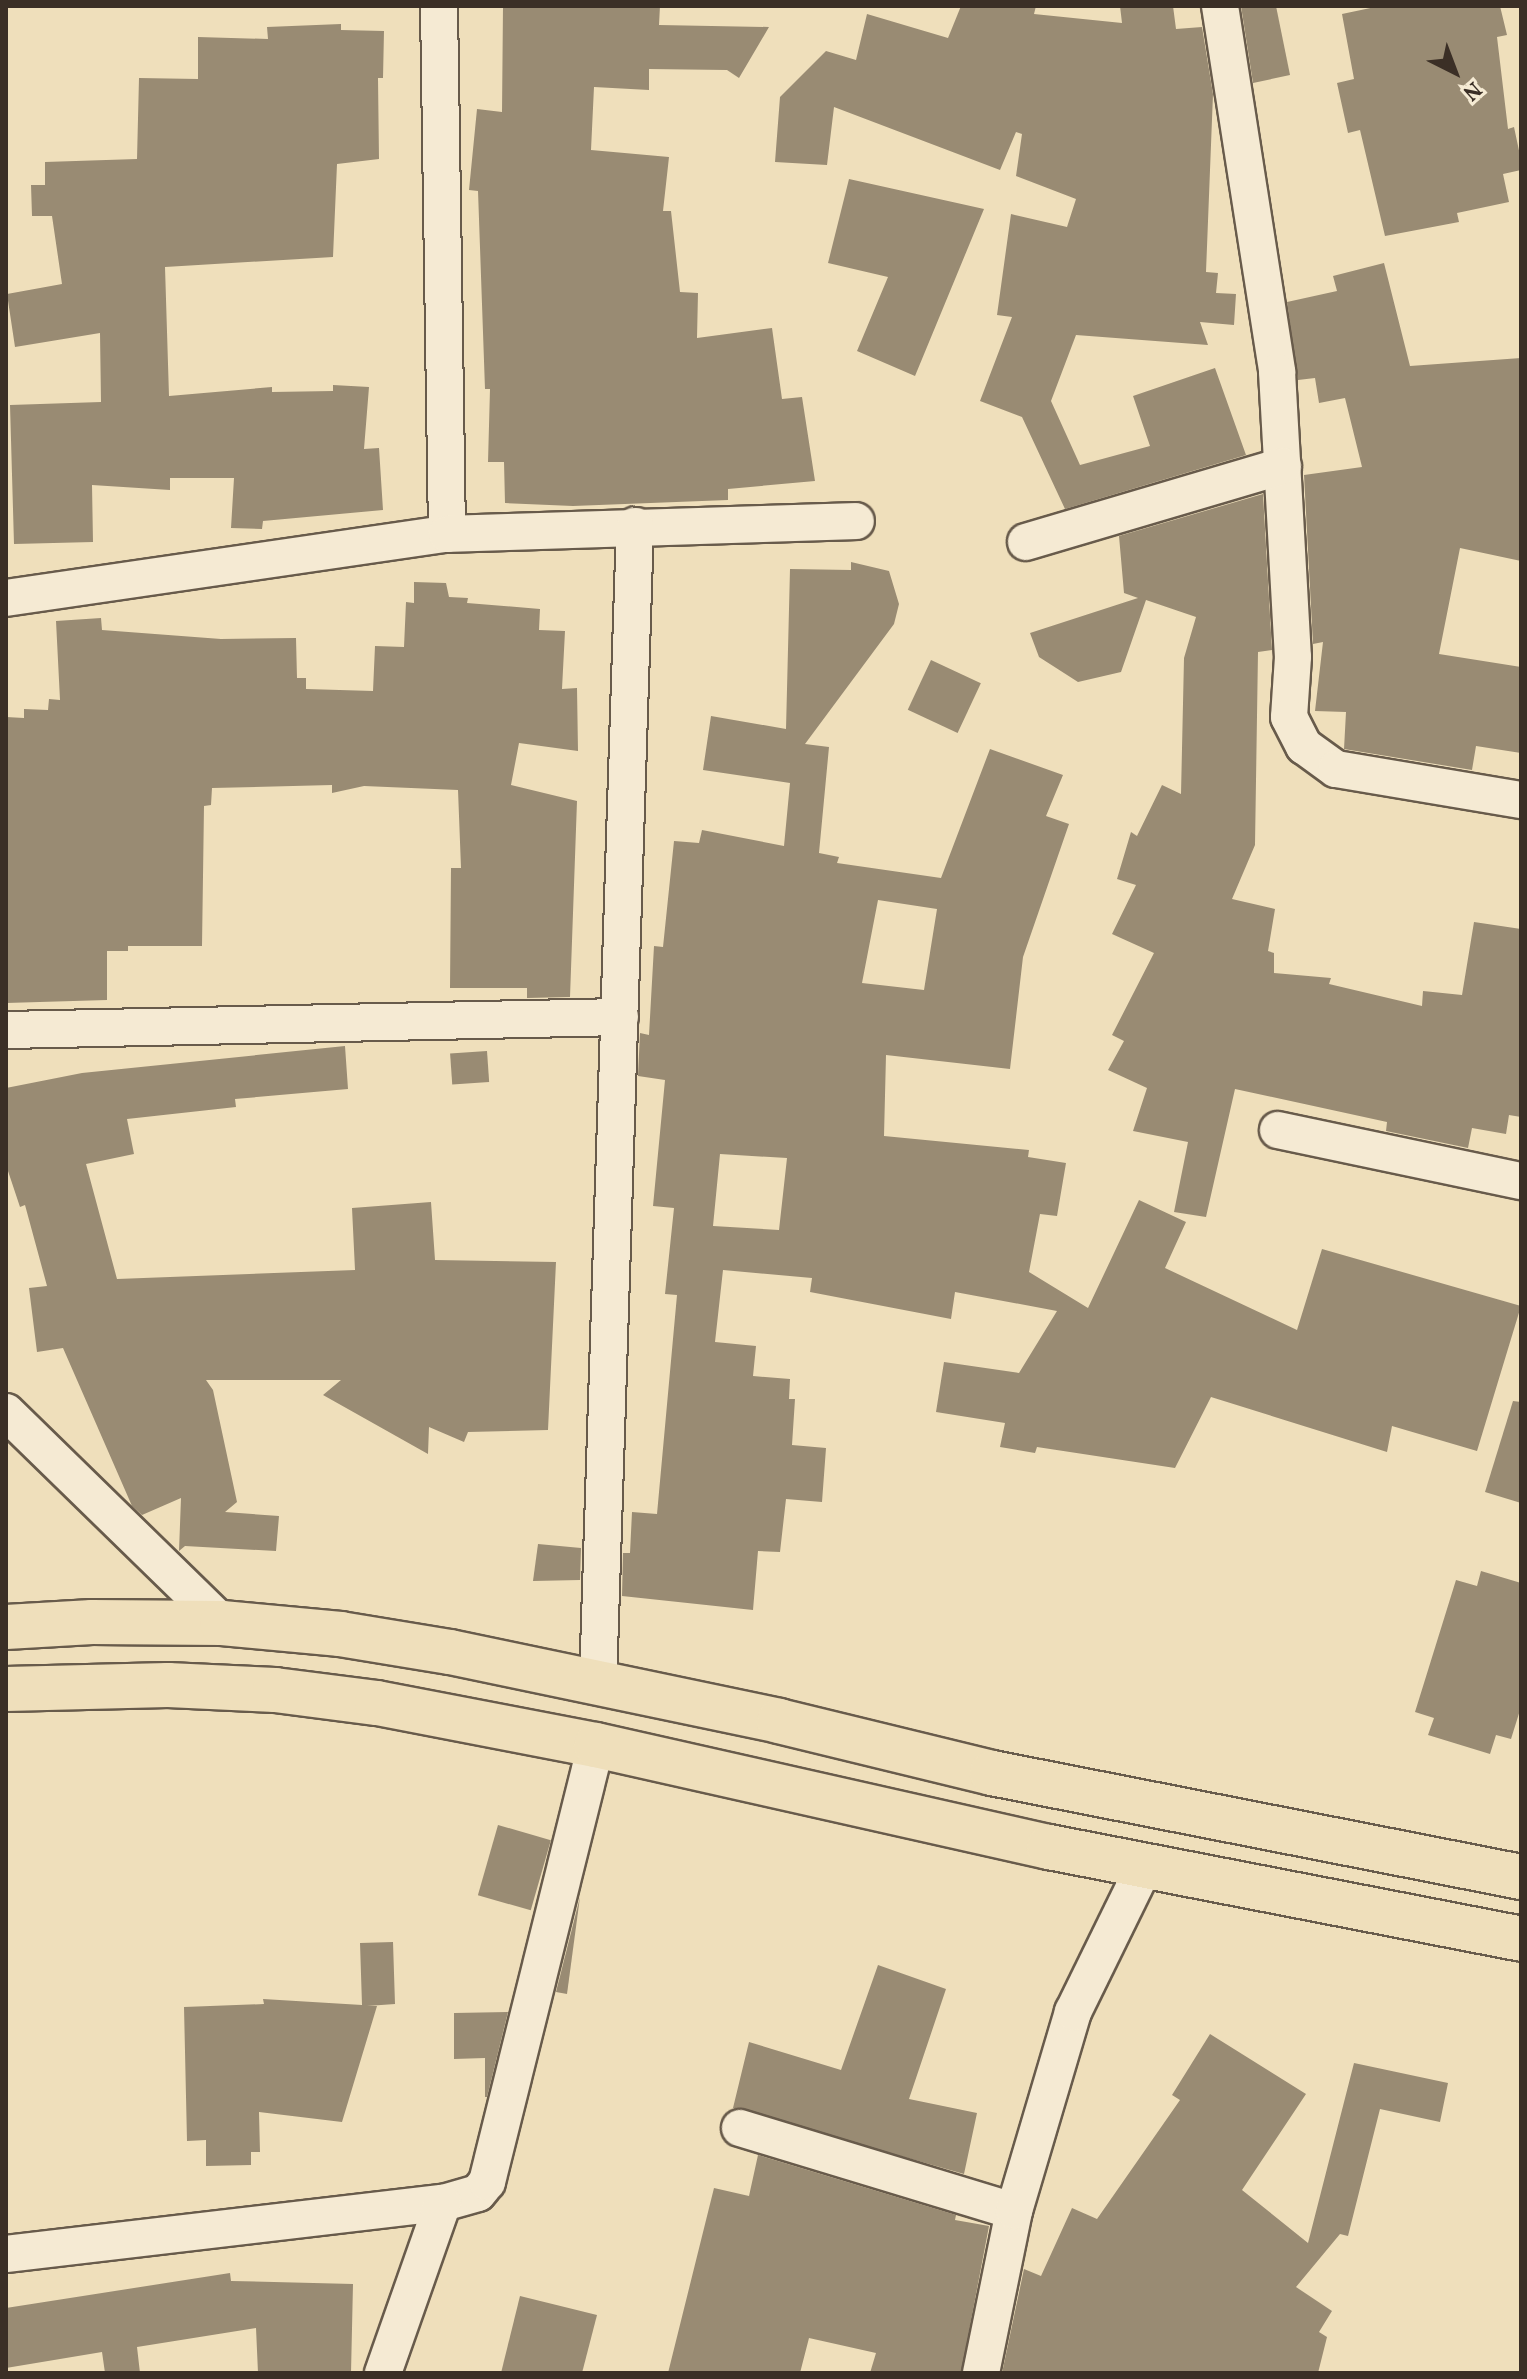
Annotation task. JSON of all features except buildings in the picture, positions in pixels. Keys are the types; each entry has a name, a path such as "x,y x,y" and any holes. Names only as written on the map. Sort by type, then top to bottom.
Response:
{"highway":[{"path":"6,1627 92,1622 222,1623 356,1637 779,1721 992,1773 1521,1877"},
{"path":"6,1689 168,1685 275,1690 377,1703 596,1745 823,1798 1145,1865 1521,1939"}],"street":[{"path":"439,6 447,534"},
{"path":"1220,6 1277,372 1293,657 1289,717 1304,746 1336,769 1521,800"},
{"path":"1026,542 1283,466"},
{"path":"6,598 447,534 856,521"},
{"path":"598,1683 635,526"},
{"path":"6,1030 620,1017"},
{"path":"1278,1130 1521,1181"},
{"path":"6,1412 222,1623"},
{"path":"6,2254 443,2203 466,2199 487,2182 596,1745"},
{"path":"981,2373 1014,2211 1073,2012 1145,1865"},
{"path":"740,2128 1014,2211"},
{"path":"383,2373 443,2203"}]}
